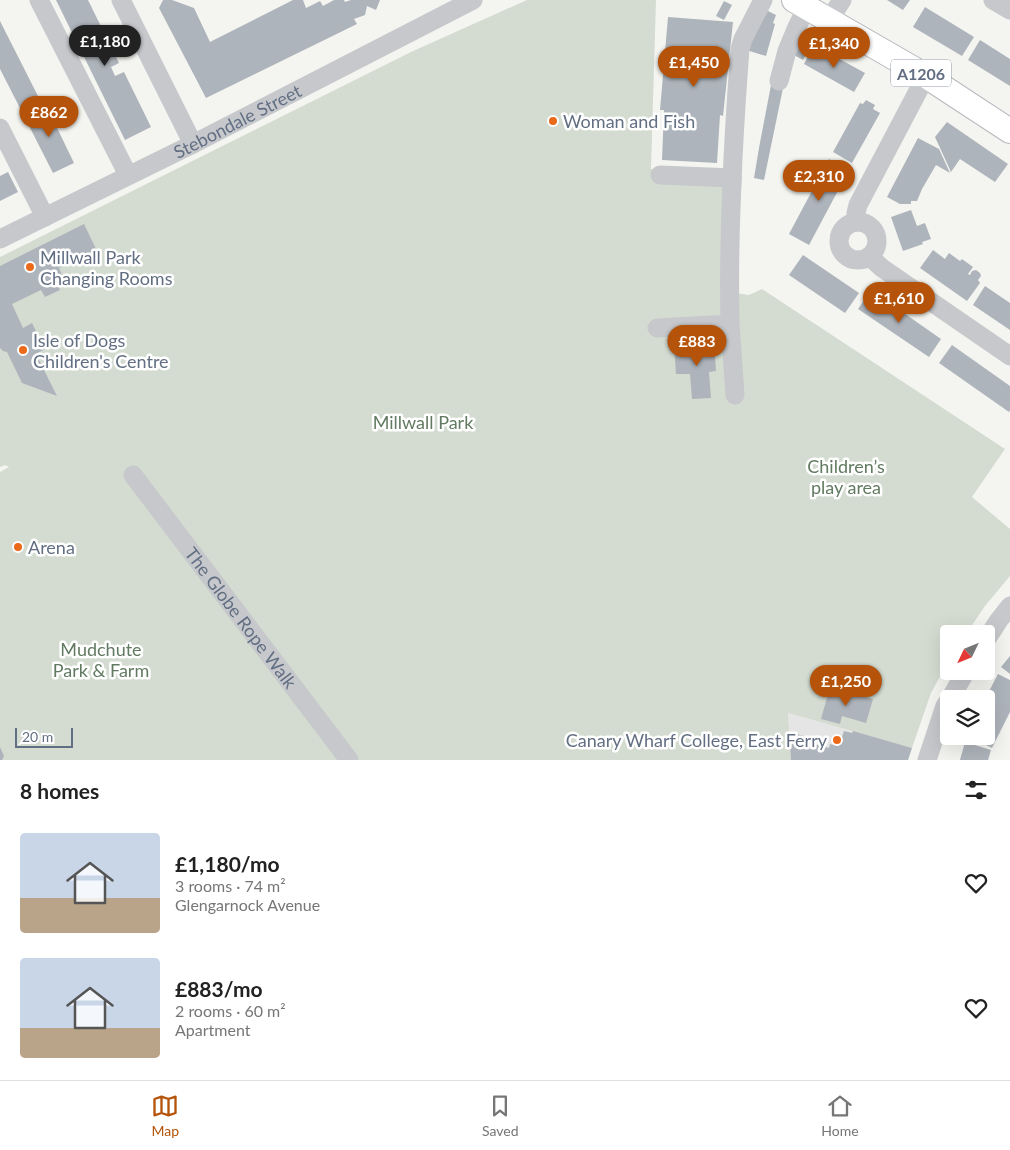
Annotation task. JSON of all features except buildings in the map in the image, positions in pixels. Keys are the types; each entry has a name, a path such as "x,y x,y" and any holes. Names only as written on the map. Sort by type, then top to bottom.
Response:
{"main road":[{"name":"A1206","path":"801,4 926,76 1010,131"}],"street":[{"path":"39,0 128,176"},
{"path":"120,0 193,144"},
{"name":"Stebondale Street","path":"0,239 193,144 473,0"},
{"path":"735,395 729,288 732,178 740,49 743,39 763,0"},
{"path":"829,20 842,0"},
{"path":"993,0 1010,10"},
{"path":"779,82 787,51 797,26 801,4"},
{"path":"856,222 858,205 926,76"},
{"path":"0,128 45,217"},
{"path":"660,175 732,178"},
{"path":"856,222 868,224 873,229 878,240 875,252 865,260 858,261 846,257 840,246 839,239 841,233 850,224 856,222"},
{"path":"870,257 882,268 1010,356"},
{"path":"658,328 730,324"},
{"name":"The Globe Rope Walk","path":"132,475 349,760"},
{"path":"995,626 1010,606"},
{"path":"927,760 940,721"}],"shaded area":[{"name":"Canary Wharf College, East Ferry","path":"788,713 912,748 908,760 791,760"}],"green space":[{"name":"Millwall Park","path":"527,0 656,0 651,169 742,177 735,293 749,295 762,289 1005,449 972,497 1010,529 1010,576 972,625 940,625 940,676 931,693 912,748 788,713 791,760 0,760 0,472 9,467 5,465 0,467 0,257 411,52"}],"place":[{"name":"Woman and Fish","path":"553,121"},
{"name":"Millwall Park Changing Rooms","path":"30,267"},
{"name":"Isle of Dogs Children's Centre","path":"23,350"},
{"name":"Arena","path":"18,547"},
{"name":"Canary Wharf College, East Ferry","path":"837,740"}],"park label":[{"name":"Children’s play area","path":"846,476"},
{"name":"Mudchute Park & Farm","path":"101,660"}]}
